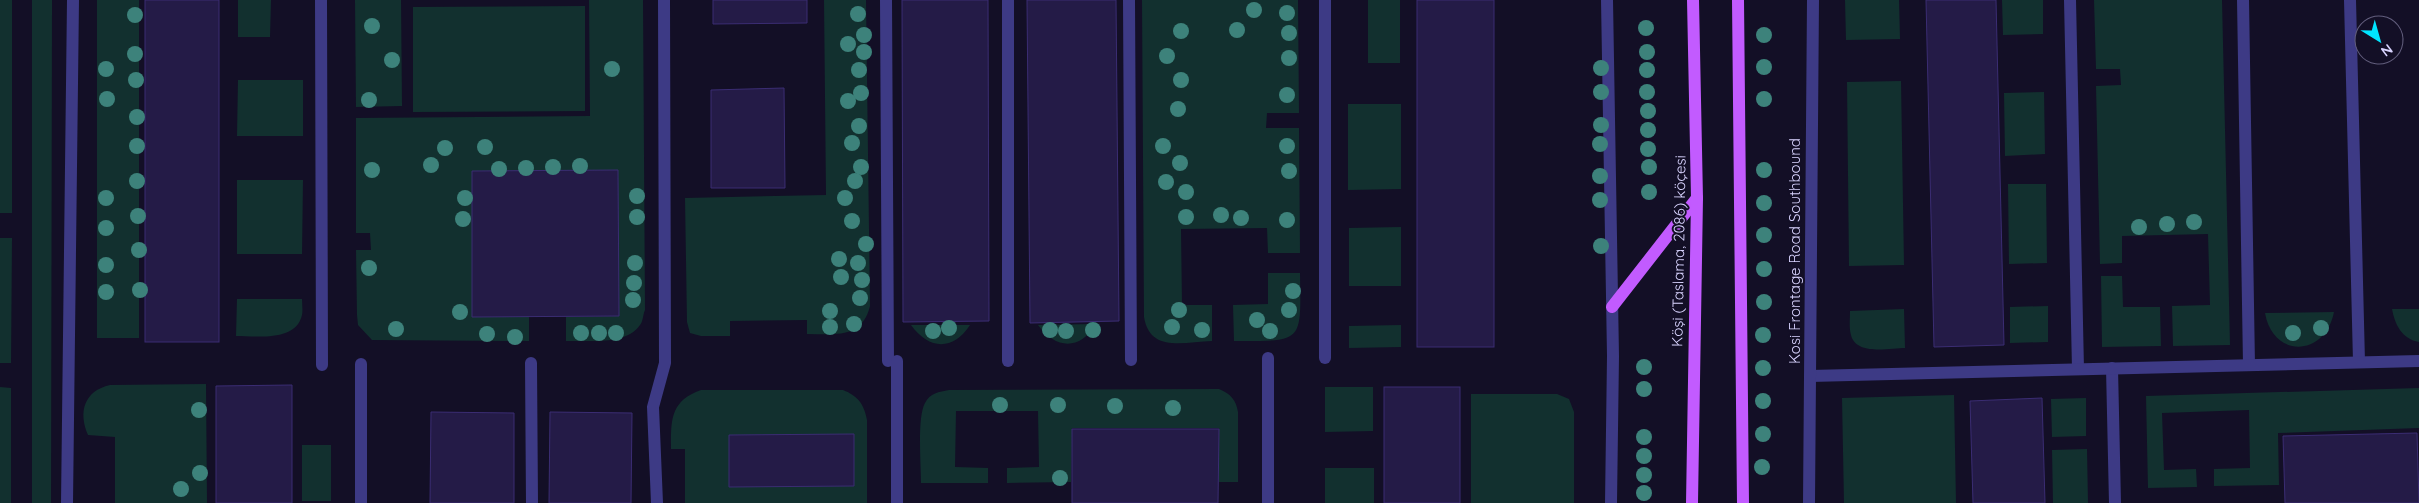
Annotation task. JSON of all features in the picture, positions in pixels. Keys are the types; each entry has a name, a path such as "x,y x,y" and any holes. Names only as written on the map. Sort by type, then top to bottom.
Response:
{"main road":[{"name":"Köşi (Taslama, 2086) köçesi","path":"1692,503 1697,198 1693,0"},
{"path":"1738,0 1743,503"},
{"path":"1612,307 1697,198"}],"street":[{"path":"67,503 73,0"},
{"path":"321,0 322,365"},
{"path":"657,503 653,407 666,363 664,0"},
{"path":"886,0 892,361 897,503"},
{"path":"1008,0 1008,360"},
{"path":"1129,0 1131,360"},
{"path":"1325,0 1325,358"},
{"path":"1607,0 1613,356 1611,503"},
{"name":"Kosi Frontage Road Southbound","path":"1810,503 1813,0"},
{"path":"2070,0 2078,369"},
{"path":"2243,0 2249,365"},
{"path":"2350,0 2359,362"},
{"path":"1268,358 1268,503"},
{"path":"1810,376 2419,361"},
{"path":"361,364 361,503"},
{"path":"532,364 532,503"},
{"path":"2112,368 2115,503"}],"green space":[{"path":"0,0 12,0 12,213 0,213"},
{"path":"32,0 52,0 51,503 32,503"},
{"path":"97,0 139,0 139,338 97,338"},
{"path":"238,0 271,0 270,37 238,37"},
{"path":"355,0 401,0 402,106 356,107"},
{"path":"589,0 643,0 645,310 641,324 634,332 616,339 606,341 566,341 566,317 619,316 618,171 472,171 472,317 529,317 529,341 372,340 358,325 357,315 356,250 371,250 370,233 356,233 356,118 590,116"},
{"path":"824,0 866,0 870,306 866,317 854,329 838,334 807,334 807,320 730,321 730,336 701,336 690,333 687,322 685,198 826,195"},
{"path":"1142,0 1298,0 1299,113 1267,113 1266,128 1299,128 1300,253 1268,253 1267,228 1181,229 1182,305 1212,305 1212,341 1170,343 1161,341 1153,336 1147,328 1144,317"},
{"path":"1368,0 1400,0 1400,63 1368,63"},
{"path":"1845,0 1899,0 1900,39 1846,40"},
{"path":"2002,0 2043,0 2043,34 2003,35"},
{"path":"2094,0 2222,0 2230,345 2173,346 2172,306 2210,305 2208,234 2122,236 2122,263 2100,264 2096,86 2121,85 2120,69 2096,69"},
{"path":"585,6 585,111 413,112 413,7"},
{"path":"238,80 303,80 303,136 237,136"},
{"path":"1901,81 1904,265 1849,266 1847,82"},
{"path":"2044,92 2045,154 2005,156 2004,93"},
{"path":"1348,104 1401,104 1401,189 1348,190"},
{"path":"237,180 303,180 302,254 237,254"},
{"path":"2008,184 2046,184 2047,263 2009,264"},
{"path":"1401,227 1401,286 1349,286 1349,228"},
{"path":"0,238 12,238 11,363 0,363"},
{"path":"1268,273 1300,273 1300,313 1298,325 1294,333 1286,338 1274,340 1234,341 1233,305 1268,304"},
{"path":"2101,276 2122,276 2123,307 2160,307 2161,346 2102,347"},
{"path":"237,299 302,299 302,315 298,324 284,334 275,336 236,336"},
{"path":"2048,306 2048,342 2010,343 2010,307"},
{"path":"1904,309 1905,348 1874,349 1859,346 1854,342 1850,332 1850,311"},
{"path":"2392,309 2419,309 2419,342 2408,338 2400,330"},
{"path":"2334,312 2329,327 2321,338 2299,347 2288,345 2278,339 2270,328 2265,313"},
{"path":"1096,324 1083,339 1067,344 1052,339 1038,325"},
{"path":"911,325 970,325 956,339 949,343 941,344 925,339"},
{"path":"1401,325 1401,347 1349,348 1349,326"},
{"path":"206,384 207,503 115,503 115,437 88,435 84,411 89,397 101,388 110,385"},
{"path":"0,387 11,388 11,503 0,503"},
{"path":"1325,387 1373,387 1373,431 1325,432"},
{"path":"2419,388 2419,428 2278,433 2279,485 2214,486 2214,469 2250,468 2249,410 2162,413 2164,470 2196,469 2197,487 2148,488 2146,396"},
{"path":"1219,389 1232,398 1238,412 1238,482 1219,482 1219,428 1072,428 1071,482 1007,483 1007,468 1039,467 1038,411 956,411 955,467 988,468 988,483 921,483 921,419 925,403 932,395 938,392 949,390"},
{"path":"701,390 843,390 853,395 862,405 867,420 867,503 685,503 685,449 671,449 672,420 674,413 683,400"},
{"path":"1471,394 1557,394 1569,399 1574,412 1574,503 1471,503"},
{"path":"1954,395 1956,503 1844,503 1842,398"},
{"path":"2086,398 2086,436 2052,437 2051,399"},
{"path":"302,445 331,445 331,501 302,501"},
{"path":"2087,449 2088,503 2053,503 2052,450"},
{"path":"1325,468 1374,468 1374,503 1325,503"}],"building":[{"path":"145,0 219,0 219,342 145,342"},
{"path":"713,0 807,0 807,23 713,24"},
{"path":"902,0 988,0 989,321 903,322"},
{"path":"1027,0 1116,0 1119,321 1030,323"},
{"path":"1417,0 1494,0 1494,347 1417,347"},
{"path":"1926,0 1996,0 2004,345 1934,347"},
{"path":"784,88 785,188 711,188 711,90"},
{"path":"618,170 619,316 472,317 472,171"},
{"path":"292,385 292,503 216,503 216,386"},
{"path":"1384,387 1460,387 1460,503 1384,503"},
{"path":"2042,398 2045,503 1973,503 1970,401"},
{"path":"431,412 514,413 514,503 430,503"},
{"path":"550,412 632,413 631,503 549,503"},
{"path":"1072,429 1219,429 1218,503 1072,503"},
{"path":"2417,433 2419,503 2285,503 2283,436"},
{"path":"854,434 854,486 729,487 729,435"}]}
